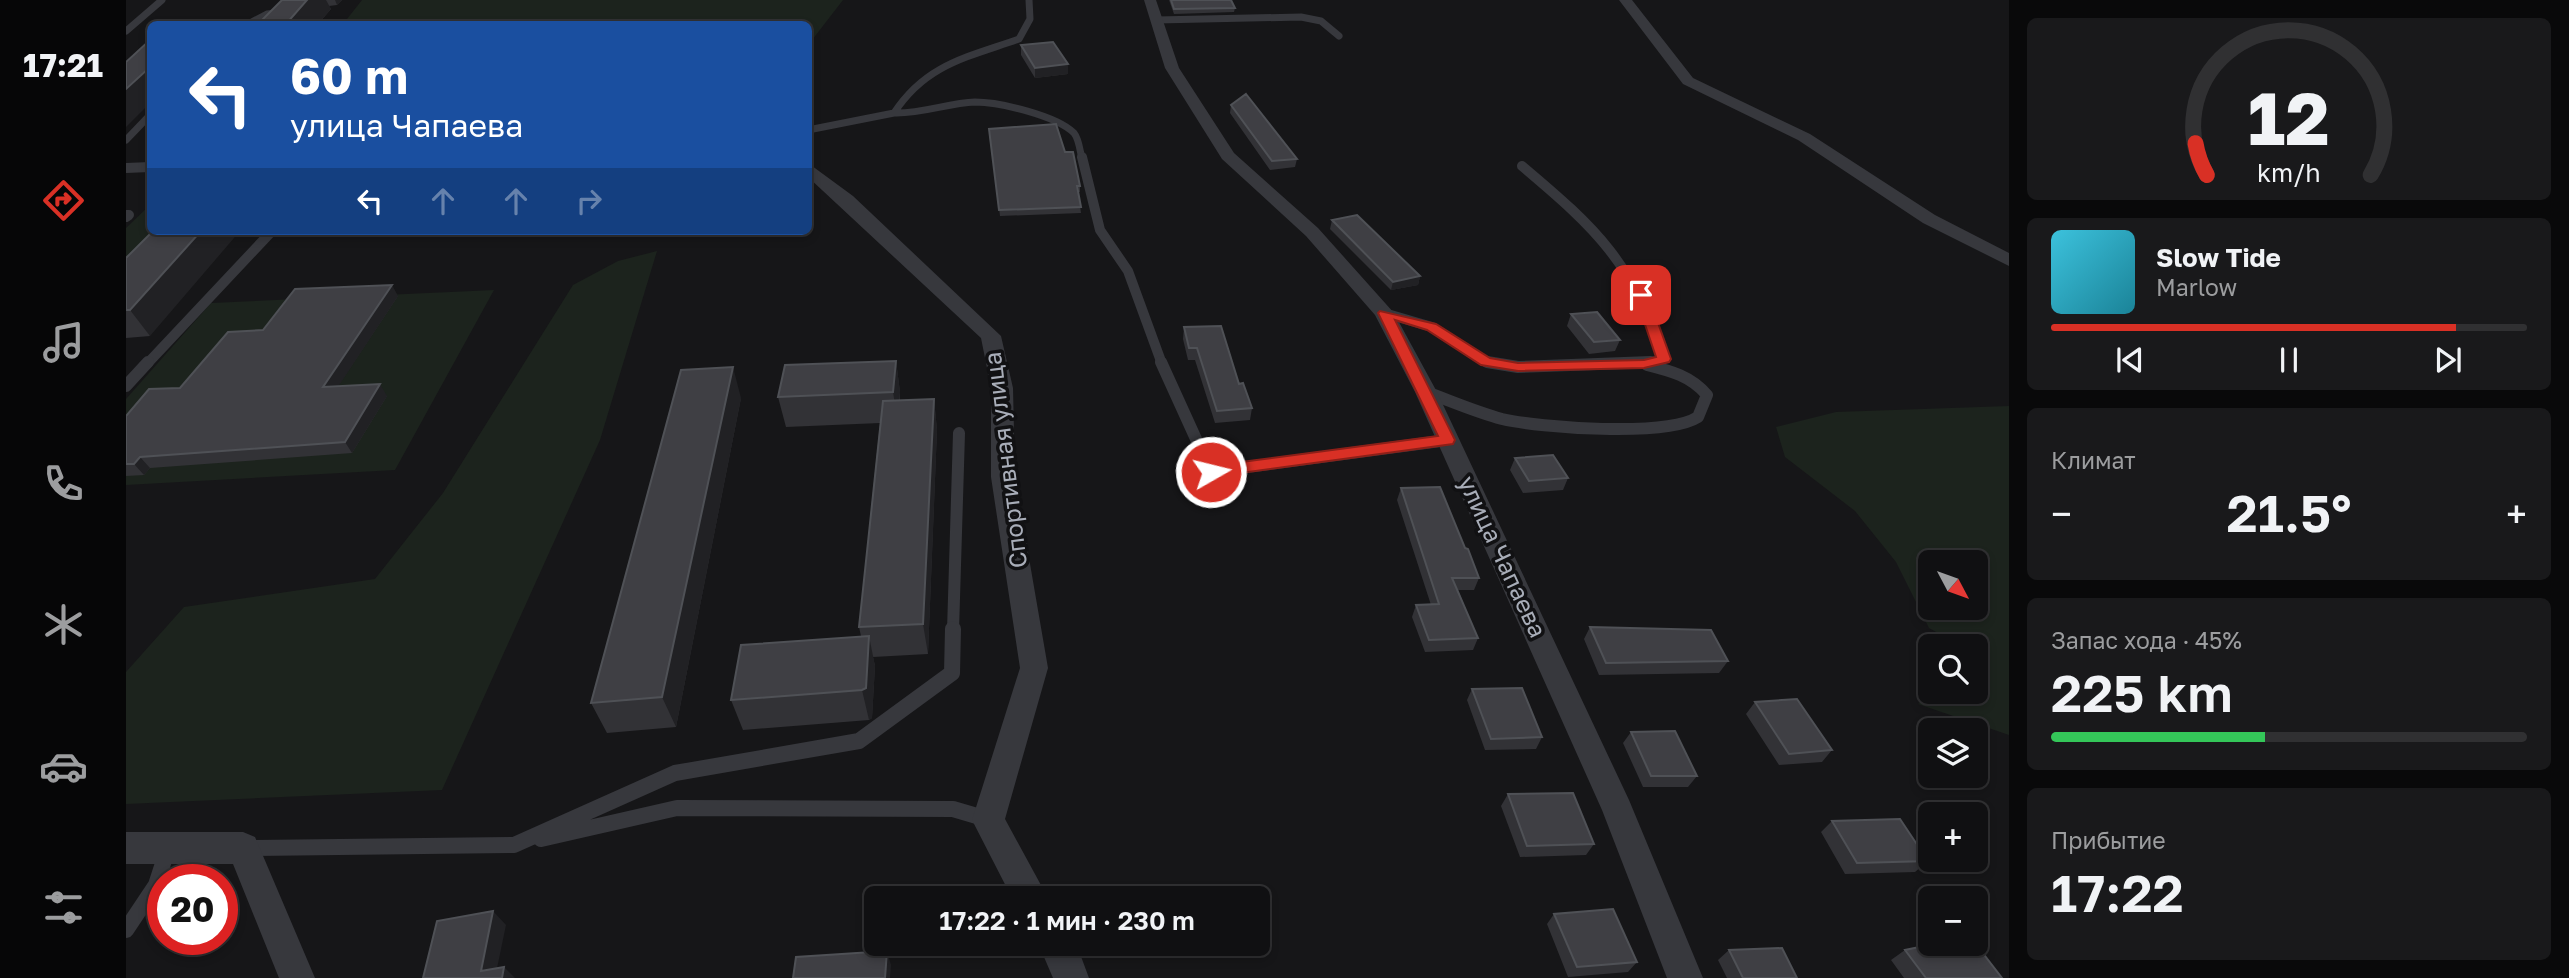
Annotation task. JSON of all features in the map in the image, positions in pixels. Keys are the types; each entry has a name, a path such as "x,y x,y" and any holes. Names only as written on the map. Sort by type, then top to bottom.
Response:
{"street":[{"path":"1625,0 1688,81 1804,137 1929,219 2009,260"},
{"name":"улица Чапаева","path":"1154,10 1172,68 1227,156 1312,232 1384,313 1426,392 1618,810 1685,978"},
{"path":"126,168 147,166"},
{"name":"Спортивная улица","path":"812,171 847,200 991,336 1002,388 1003,477 1034,668 988,820"},
{"path":"988,820 1024,886"},
{"path":"126,848 243,848 298,978"},
{"path":"1063,956 1071,978"}],"lane":[{"path":"126,31 162,0"},
{"path":"894,113 904,93 930,72 1019,38 1030,19 1029,0"},
{"path":"1154,10 1301,17 1321,21 1339,36"},
{"path":"254,21 267,14 292,11 283,21"},
{"path":"812,129 894,113 913,114 974,102 1000,104 1061,123 1076,135 1100,230 1128,271 1164,370 1211,472 1448,440"},
{"path":"126,140 147,118"},
{"path":"1384,313 1432,327 1486,362 1518,367 1644,364 1664,359 1649,311 1633,279 1596,229 1522,166"},
{"path":"126,386 268,235"},
{"path":"1426,392 1511,421 1553,425 1675,426 1696,420 1705,407 1707,395 1697,382 1684,374 1644,364"},
{"path":"514,845 675,772 859,741 953,673 959,433"},
{"path":"243,848 514,845 677,808 953,809 988,820"},
{"path":"126,930 156,885 168,848"}],"shaded area":[{"path":"362,0 843,0 812,40 812,21 345,21"},
{"path":"147,208 147,235 157,235 126,263 126,228"},
{"path":"657,251 600,440 442,790 126,804 126,672 184,607 375,579 443,493 573,285 618,261"},
{"path":"494,290 395,470 126,485 126,399 211,303"},
{"path":"2009,406 2009,735 1988,728 1988,718 1959,718 1918,704 1988,704 1988,634 1940,634 1929,628 1925,620 1988,620 1988,550 1918,550 1918,606 1896,562 1855,511 1785,457 1776,427 1836,412"}],"building":[{"path":"282,0 307,0 289,21 261,21"},
{"path":"1171,0 1231,0 1235,8 1174,9"},
{"path":"1053,42 1068,64 1035,68 1021,45"},
{"path":"147,43 147,70 126,89 126,62"},
{"path":"1246,94 1297,159 1272,161 1231,105"},
{"path":"1056,124 1065,152 1073,152 1081,207 999,210 989,129"},
{"path":"1357,215 1420,276 1393,282 1332,220"},
{"path":"149,235 197,235 130,310 126,310 126,258"},
{"path":"392,285 323,387 380,384 345,442 140,457 134,464 126,464 126,416 149,389 180,388 228,332 263,330 295,289"},
{"path":"1597,312 1620,340 1594,342 1571,314"},
{"path":"1221,326 1239,384 1243,383 1252,408 1217,411 1197,348 1189,348 1184,327"},
{"path":"896,361 893,392 778,397 785,365"},
{"path":"733,367 662,697 591,703 681,370"},
{"path":"934,399 923,624 859,627 883,401"},
{"path":"1553,455 1568,478 1529,481 1515,458"},
{"path":"1440,487 1479,578 1452,578 1478,638 1429,640 1416,605 1439,604 1401,488"},
{"path":"1590,627 1711,630 1728,661 1606,663"},
{"path":"869,636 866,688 862,690 731,700 741,645"},
{"path":"1522,688 1542,737 1491,739 1472,689"},
{"path":"1797,699 1832,750 1789,754 1755,702"},
{"path":"1675,731 1697,776 1651,776 1631,732"},
{"path":"1573,793 1594,844 1527,846 1508,794"},
{"path":"1900,819 1918,846 1918,861 1857,863 1832,821"},
{"path":"1613,909 1637,962 1577,967 1554,914"},
{"path":"493,911 481,971 504,967 502,978 423,978 437,921"},
{"path":"1918,947 1918,956 1985,956 2002,978 1926,978 1905,950"},
{"path":"1782,948 1797,978 1743,978 1729,950"},
{"path":"864,953 864,956 887,956 885,978 793,978 796,957"}],"route":[{"path":"1211,472 1448,440 1384,313 1432,327 1486,362 1518,367 1644,364 1664,359 1649,311 1641,295"}]}
